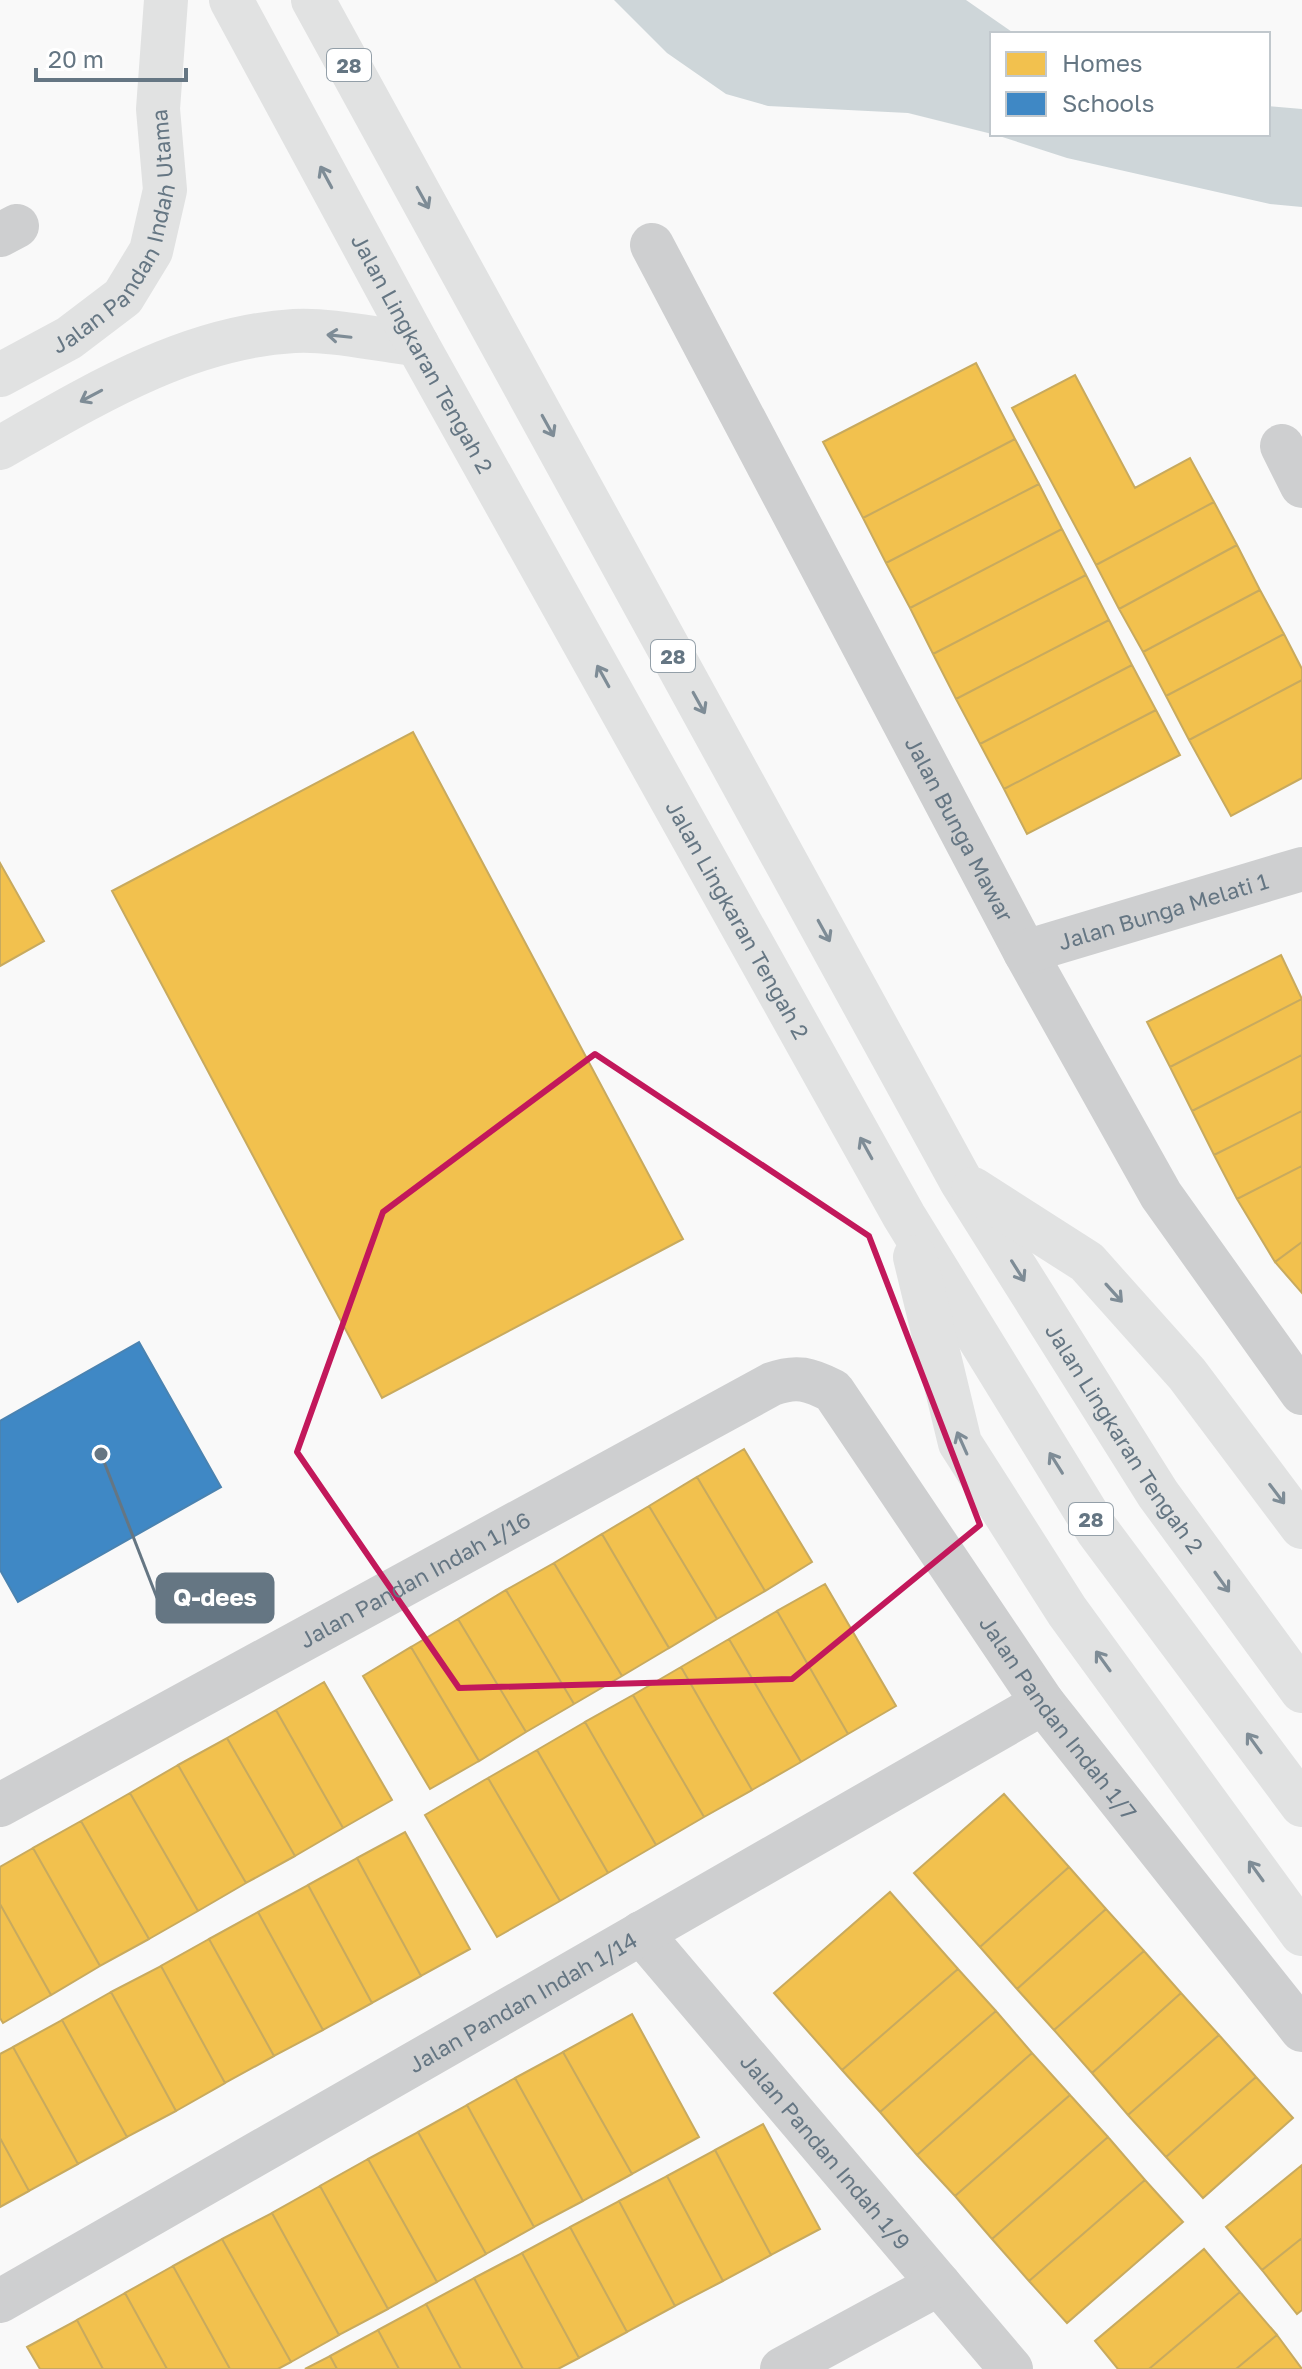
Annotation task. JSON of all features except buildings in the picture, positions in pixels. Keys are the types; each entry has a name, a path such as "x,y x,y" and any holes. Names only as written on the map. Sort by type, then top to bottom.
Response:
{"main road":[{"name":"Jalan Pandan Indah Utama","path":"0,375 69,338 123,297 151,251 165,190 158,109 166,0"},
{"name":"Jalan Lingkaran Tengah 2","path":"231,0 417,344 904,1216 1097,1530 1302,1805"},
{"name":"Jalan Lingkaran Tengah 2","path":"313,0 961,1181 1158,1494 1302,1691"},
{"path":"0,448 92,395 179,356 242,339 296,331 417,344"},
{"path":"961,1181 1087,1262 1187,1374 1302,1527"},
{"path":"904,1216 960,1443 1067,1611 1302,1934"}],"street":[{"name":"Jalan Bunga Mawar","path":"652,245 1025,952 1161,1195 1302,1393"},
{"path":"1282,446 1302,486"},
{"name":"Jalan Bunga Melati 1","path":"1025,952 1302,869"},
{"name":"Jalan Pandan Indah 1/16","path":"0,1805 772,1384 792,1377 809,1378 833,1391"},
{"name":"Jalan Pandan Indah 1/7","path":"833,1391 1043,1703 1302,2030"},
{"name":"Jalan Pandan Indah 1/14","path":"0,2301 1043,1703"},
{"name":"Jalan Pandan Indah 1/9","path":"641,1933 1011,2369"},
{"path":"782,2369 939,2284"}],"highlighted area":[{"path":"595,1054 869,1236 980,1525 792,1679 459,1688 297,1452 383,1212"}],"shaded area":[{"path":"614,0 966,0 1012,32 990,32 990,134 908,113 768,106 726,94 667,53"},
{"path":"1270,106 1302,109 1302,207 1270,204 1067,158 999,136 1270,136"}],"place":[{"name":"Q-dees","path":"101,1454"}]}
